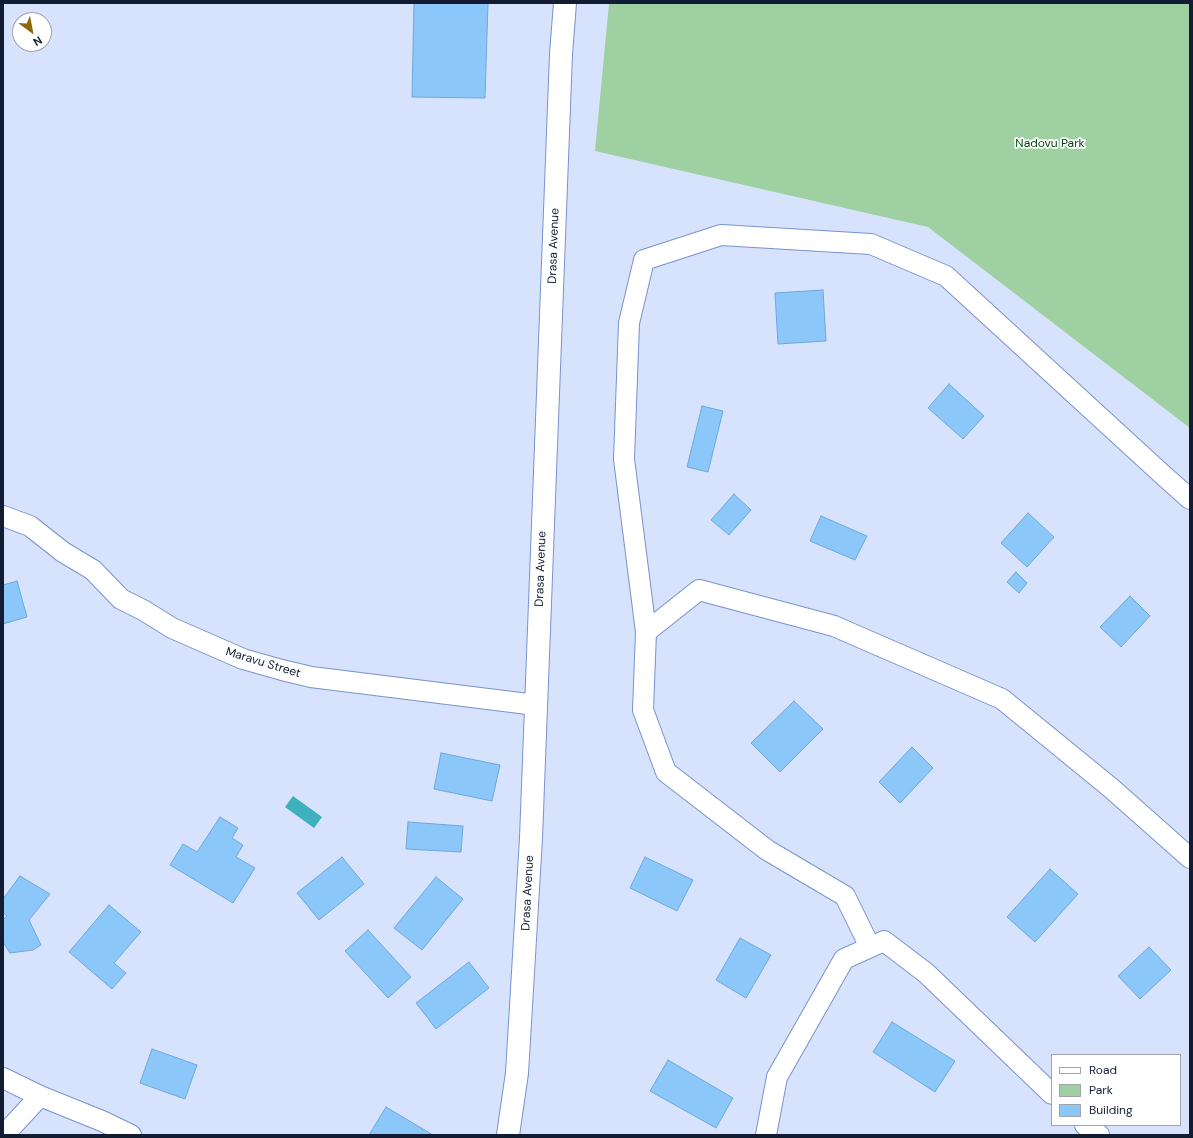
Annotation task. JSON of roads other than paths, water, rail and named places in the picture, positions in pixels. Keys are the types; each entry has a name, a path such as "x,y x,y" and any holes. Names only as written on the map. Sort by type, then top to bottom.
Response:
{"highway":[{"name":"Drasa Avenue","path":"508,1135 517,1072 531,838 561,62 565,3"}],"street":[{"path":"870,947 845,896 767,850 666,772 643,710 646,632 624,459 629,323 644,260 721,235 871,244 946,276 1190,499"},
{"name":"Maravu Street","path":"3,516 30,526 63,552 93,570 121,599 143,610 172,628 243,659 311,677 536,705"},
{"path":"646,632 698,590 834,626 1002,699 1111,788 1190,858"},
{"path":"766,1135 777,1077 844,959 884,941 926,973 1051,1093"},
{"path":"3,1078 40,1096 131,1135"},
{"path":"4,1135 40,1096"},
{"path":"1086,1126 1099,1135"}],"park label":[{"name":"Nadovu Park","path":"1050,144"}]}
